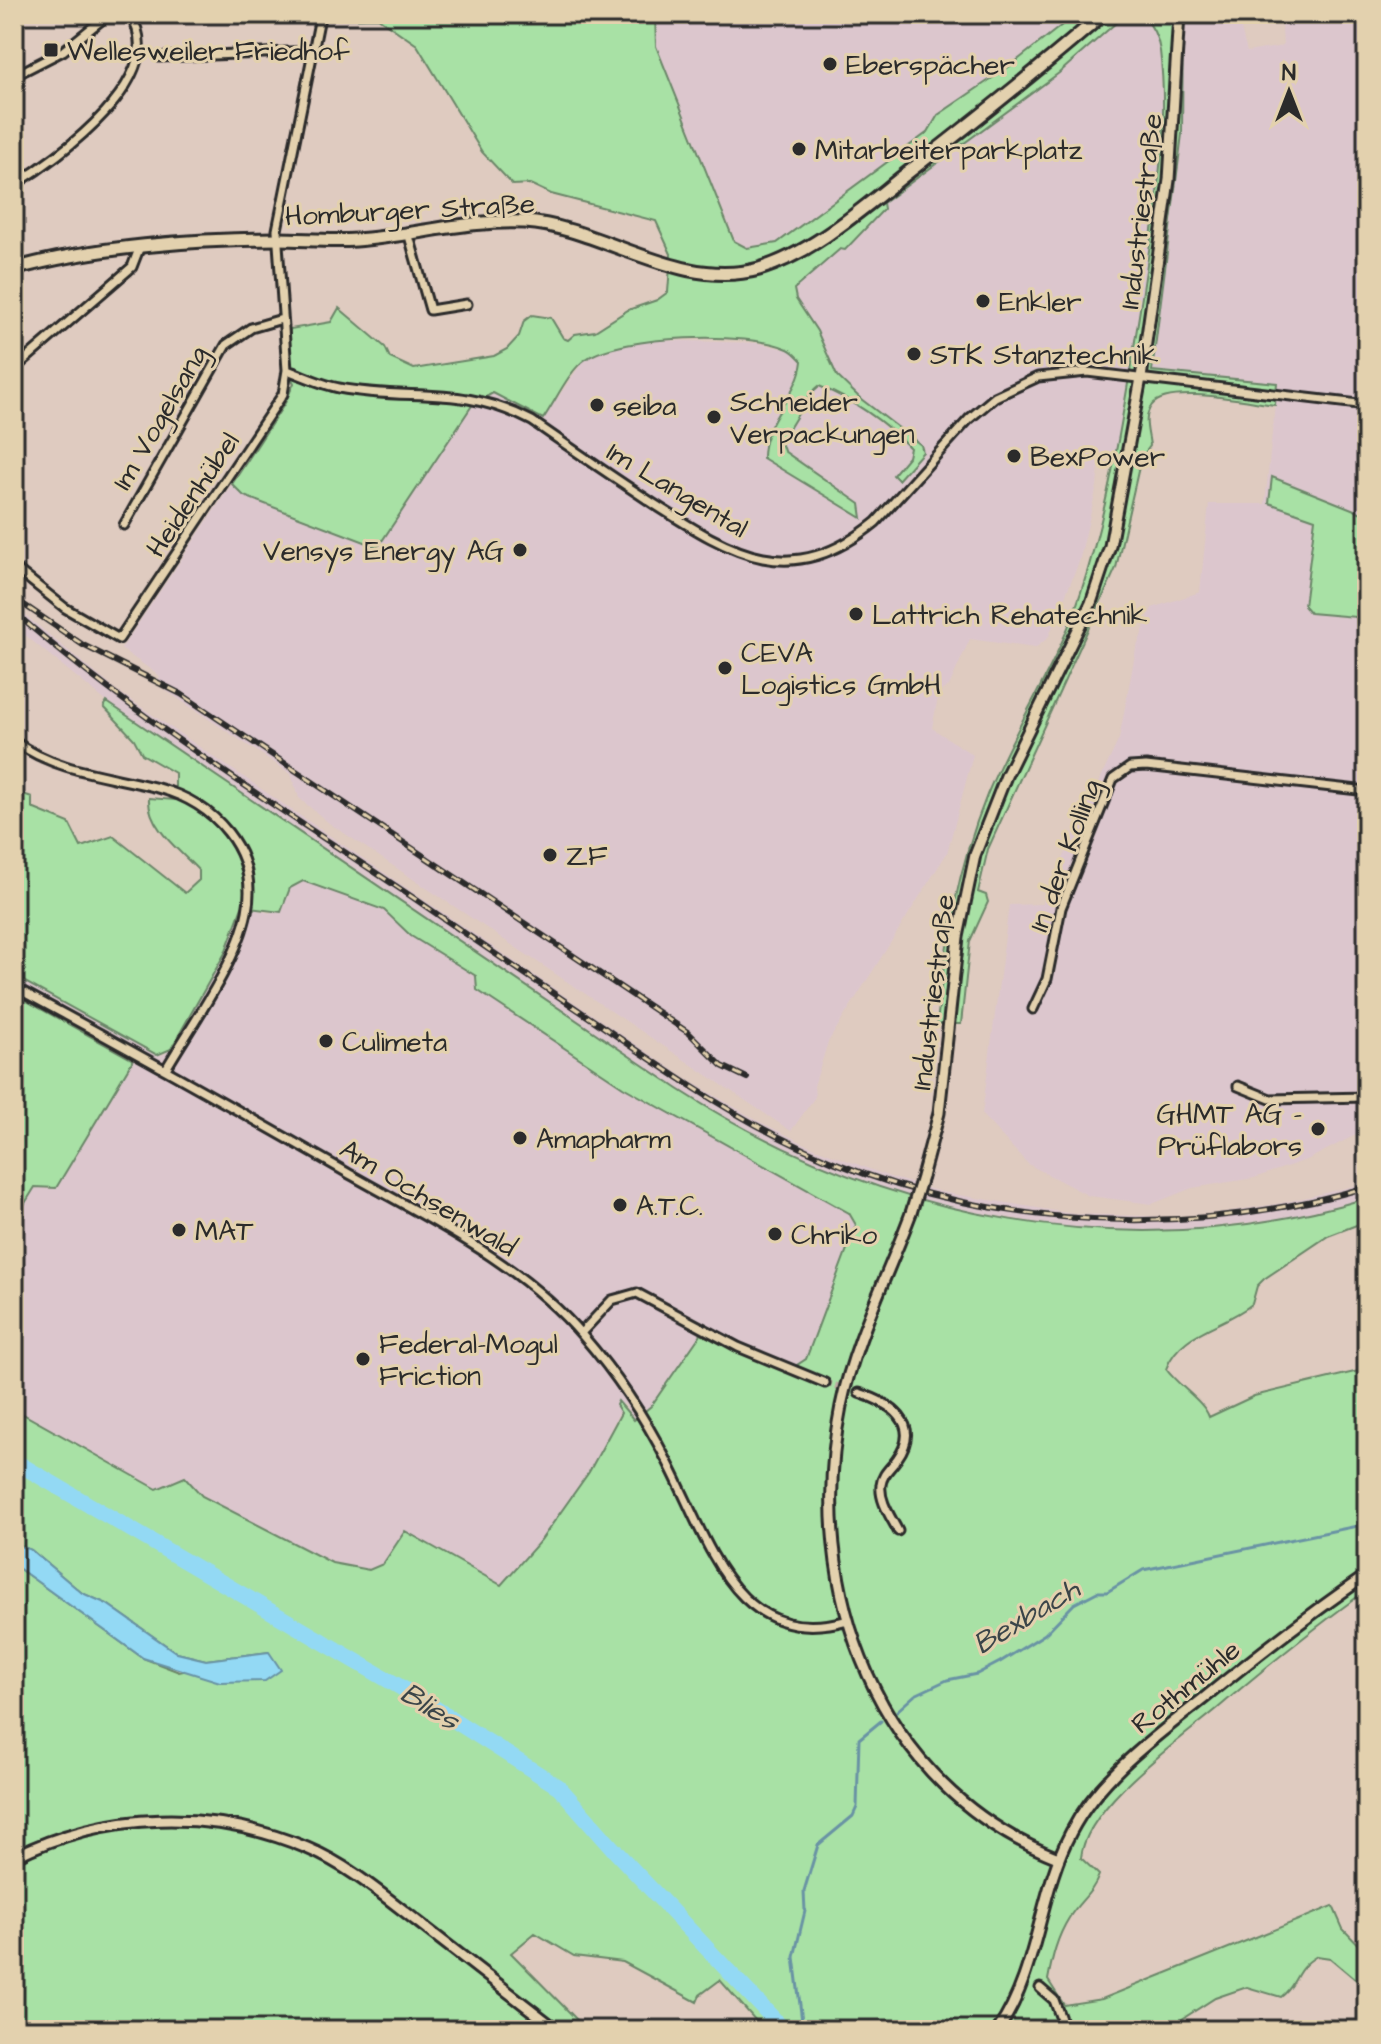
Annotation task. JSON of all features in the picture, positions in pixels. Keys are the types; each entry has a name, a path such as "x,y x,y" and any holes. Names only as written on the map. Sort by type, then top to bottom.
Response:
{"main road":[{"name":"Homburger Straße","path":"14,269 74,256 139,249 277,239 353,240 526,222 687,268 734,273 758,269 804,247 862,208 998,105 1103,14"}],"street":[{"path":"14,76 63,51 109,14"},
{"path":"14,185 84,135 127,81 140,54 140,42 129,14"},
{"name":"Industriestraße","path":"1058,1858 993,1827 968,1810 930,1771 890,1717 864,1664 848,1620 836,1568 830,1515 837,1430 853,1365 911,1213 939,1113 958,937 975,855 1006,776 1079,629 1100,577 1122,491 1169,180 1177,54 1174,15"},
{"name":"Heidenhübel","path":"14,567 65,608 119,639 277,405 283,394 287,370 277,239 320,17"},
{"path":"159,57 314,51"},
{"path":"409,236 430,310 467,304"},
{"path":"14,369 132,267 139,249"},
{"name":"Im Vogelsang","path":"124,525 226,345 251,328 282,319"},
{"name":"Im Langental","path":"287,370 339,388 470,397 503,406 532,421 719,545 747,555 775,559 820,554 859,535 876,522 969,419 1014,386 1060,372 1141,378"},
{"path":"1141,378 1367,405"},
{"path":"14,741 47,760 75,770 188,798 225,827 236,842 246,870 247,911 239,936 166,1069"},
{"name":"In der Kolling","path":"1033,1009 1047,979 1061,908 1113,779 1119,772 1146,766 1367,791"},
{"name":"Am Ochsenwald","path":"14,987 166,1069 483,1249 581,1333 622,1385 644,1421 701,1533 738,1593 761,1613 782,1622 808,1628 848,1620"},
{"path":"1238,1086 1270,1099 1367,1097"},
{"path":"581,1333 612,1300 637,1293 738,1347 825,1383"},
{"path":"859,1393 896,1409 903,1423 904,1447 882,1477 880,1489 898,1531"},
{"name":"Rothmühle","path":"998,2030 1023,1981 1058,1858 1085,1809 1132,1758 1262,1652 1367,1575"},
{"path":"14,1857 95,1827 150,1820 212,1822 277,1837 308,1849 360,1878 557,2030"},
{"path":"1040,1988 1054,2000 1065,2030"}],"shaded area":[{"path":"655,14 1076,14 1010,66 938,115 928,132 776,243 747,248 735,241 656,46"},
{"path":"1126,14 1142,14 1154,28 1160,49 1163,127 1158,188 1116,458 1100,456 1097,486 1079,562 1048,638 1035,648 970,639 949,686 939,692 932,728 973,755 947,853 828,1042 814,1086 815,1097 791,1131 329,823 299,798 291,774 156,684 160,676 121,649 232,484 244,496 378,547 473,404 493,393 543,419 583,361 602,351 651,340 758,343 789,350 802,361 801,374 779,409 762,449 860,504 784,451 781,442 810,394 819,386 847,397 910,447 908,457 893,475 897,480 923,452 921,445 861,399 837,376 817,331 795,299 794,289 884,210 883,203 1059,73"},
{"path":"1183,14 1237,14 1247,52 1283,46 1281,14 1327,14 1367,29 1367,1129 1309,1159 1254,1178 1192,1188 1152,1204 1089,1196 1028,1164 982,1115 1009,905 1042,904 1119,739 1136,649 1152,608 1200,592 1209,504 1265,504 1277,383 1152,371 1182,134"},
{"path":"14,606 116,690 685,1078 758,1121 805,1144 890,1177 941,1192 1074,1214 1175,1217 1218,1213 1282,1203 1367,1183 1367,1198 1285,1218 1176,1231 1075,1229 938,1206 885,1191 800,1158 751,1134 678,1089 169,746 107,702 14,626"},
{"path":"303,881 384,910 411,936 476,976 623,1087 849,1213 856,1225 806,1359 786,1373 701,1334 651,1406 634,1421 624,1403 589,1472 541,1540 501,1585 405,1531 383,1564 369,1570 332,1563 202,1496 185,1477 157,1489 14,1409 14,1221 35,1187 49,1189 133,1061 14,994 14,976 157,1055 165,1054 225,953 242,906 270,913 290,888"}],"green space":[{"path":"313,14 655,14 656,46 734,241 747,248 777,243 928,132 938,115 1010,66 1076,14 1126,14 1059,73 883,203 884,209 845,250 840,249 794,289 796,299 817,331 837,376 861,399 921,445 923,452 898,480 893,475 908,457 910,448 900,438 868,412 832,392 819,386 810,394 781,442 784,451 860,504 862,518 763,458 768,432 794,385 802,361 788,349 769,343 686,338 627,345 586,359 568,378 543,419 493,393 473,404 378,547 244,496 232,484 285,403 294,383 287,370 290,329 331,322 339,308 385,347 390,358 414,369 494,356 507,349 519,336 524,321 532,315 551,318 563,338 568,340 575,334 595,331 628,310 657,300 668,292 671,254 656,221 551,194 530,184 513,185 482,152 417,45 378,18 330,19"},
{"path":"1142,14 1183,14 1182,134 1152,371 1277,383 1275,405 1192,395 1161,399 1149,410 1150,446 1141,458 1116,568 988,849 978,892 986,895 988,902 970,941 961,1024 937,1024 954,908 968,851 998,769 1072,618 1092,556 1110,483 1142,297 1162,144 1160,51 1154,31"},
{"path":"1272,477 1367,515 1367,618 1310,613 1304,606 1315,519 1269,503"},
{"path":"107,702 678,1089 756,1134 839,1172 923,1200 1010,1220 1099,1230 1188,1229 1278,1219 1367,1198 1367,1221 1328,1236 1264,1279 1257,1286 1252,1304 1181,1346 1166,1369 1202,1405 1209,1417 1254,1396 1367,1369 1367,1590 1291,1647 1159,1756 1116,1796 1086,1838 1081,1858 1099,1875 1061,1933 1048,1980 1064,2005 1102,1999 1333,1906 1343,1929 1367,1954 1367,1989 1330,1958 1317,1956 1309,1961 1281,1997 1247,1987 1215,1998 1165,2030 764,2030 720,1980 700,1995 697,2002 623,1962 574,1956 535,1933 511,1953 587,2030 14,2030 14,1565 143,1658 179,1672 269,1652 206,1660 177,1653 107,1604 82,1593 31,1550 20,1546 14,1548 14,1409 157,1489 185,1477 202,1496 332,1563 369,1570 383,1564 405,1531 501,1585 541,1540 589,1472 621,1413 616,1405 618,1401 634,1420 651,1406 701,1334 786,1372 806,1359 856,1225 849,1213 623,1087 477,990 476,976 411,936 384,910 303,881 290,888 281,912 242,907 225,953 171,1049 157,1055 14,976 14,791 32,797 32,808 69,823 81,847 113,836 185,893 199,880 199,871 166,838 150,809 149,798 175,800 175,773 142,754 134,739 104,707"},
{"path":"14,994 133,1060 56,1188 35,1187 14,1221"}],"water":[{"path":"20,1546 31,1550 82,1593 107,1604 177,1653 206,1660 269,1652 281,1670 265,1681 220,1682 143,1658 14,1565 14,1548"}],"waterway":[{"name":"Blies","path":"14,1461 419,1698 559,1787 784,2030"},
{"name":"Bexbach","path":"897,1711 915,1695 947,1680 977,1674 1000,1662 1045,1634 1074,1604 1097,1592 1107,1592 1143,1570 1367,1524"},
{"name":"Bexbach","path":"799,2030 802,2021 794,1957 805,1911 804,1891 818,1845 853,1816 857,1807 859,1739 881,1721"}],"tunnel":[{"path":"825,1383 859,1393"}],"railway":[{"path":"14,598 83,645 181,694 689,1033 722,1066 747,1078"},
{"path":"14,612 111,691 213,764 663,1068 752,1123 844,1166 916,1190 990,1207 1066,1217 1142,1220 1218,1216 1293,1205 1367,1187"}],"place":[{"name":"Wellesweiler Friedhof","path":"51,50"},
{"name":"Eberspächer","path":"830,64"},
{"name":"Mitarbeiterparkplatz","path":"799,149"},
{"name":"Enkler","path":"983,301"},
{"name":"STK Stanztechnik","path":"914,354"},
{"name":"seiba","path":"597,405"},
{"name":"Schneider Verpackungen","path":"714,417"},
{"name":"BexPower","path":"1014,456"},
{"name":"Vensys Energy AG","path":"520,550"},
{"name":"Lattrich Rehatechnik","path":"856,614"},
{"name":"CEVA Logistics GmbH","path":"725,668"},
{"name":"ZF","path":"550,855"},
{"name":"Culimeta","path":"326,1041"},
{"name":"GHMT AG - Prüflabors","path":"1318,1129"},
{"name":"Amapharm","path":"520,1138"},
{"name":"A.T.C.","path":"620,1205"},
{"name":"MAT","path":"179,1230"},
{"name":"Chriko","path":"775,1234"},
{"name":"Federal-Mogul Friction","path":"363,1359"}]}
